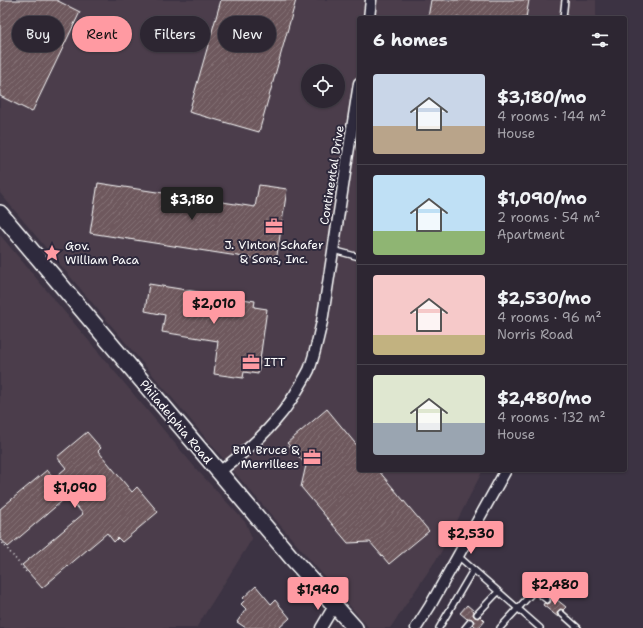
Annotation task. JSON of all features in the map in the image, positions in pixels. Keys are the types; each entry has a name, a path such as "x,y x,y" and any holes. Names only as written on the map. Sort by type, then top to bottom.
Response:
{"main road":[{"name":"Philadelphia Road","path":"0,213 218,472 334,606 355,628"}],"street":[{"path":"369,16 371,0"},
{"name":"Continental Drive","path":"218,472 258,440 270,427 282,413 309,369 319,336 357,96"},
{"path":"416,628 505,472"},
{"path":"321,628 334,606"}],"lane":[{"path":"563,16 565,0"},
{"path":"333,250 357,256"},
{"path":"458,556 540,628"},
{"path":"439,628 473,570"},
{"path":"477,614 498,592"},
{"path":"500,628 533,592 537,592 547,600"},
{"path":"561,613 578,628"},
{"path":"465,628 470,622"}],"path":[{"path":"0,540 27,573 28,572"}],"shaded area":[{"path":"0,0 596,0 596,16 357,16 357,472 482,472 440,554 390,628 369,628 242,481 0,193"},
{"path":"0,235 198,471 246,523 252,539 196,628 0,628"}],"building":[{"path":"0,0 56,0 80,12 78,16 72,16 72,29 64,45 64,16 12,16 12,52 61,52 32,112 0,96"},
{"path":"221,0 296,0 259,132 189,112 206,52 210,52 210,38"},
{"path":"431,0 529,0 526,16 428,16"},
{"path":"98,183 255,207 259,185 287,189 276,262 90,233"},
{"path":"149,284 255,301 254,307 267,309 258,374 244,372 243,378 214,374 218,341 162,332 165,315 145,311"},
{"path":"327,409 357,446 357,472 380,472 429,531 389,564 370,542 348,543 301,487 306,465 287,443"},
{"path":"87,432 101,448 98,451 132,492 137,487 158,512 122,542 118,538 114,542 107,533 42,588 22,565 83,514 68,496 8,547 0,538 0,509 47,470 54,478 66,468 57,457"},
{"path":"256,586 271,604 275,600 290,618 279,628 246,628 237,622 246,609 241,604 245,600 243,598"},
{"path":"551,595 566,607 563,610 560,609 558,611 558,617 543,605 544,603 550,603 551,600 549,597"},
{"path":"467,605 474,611 473,615 475,617 478,618 480,616 485,621 479,628 473,624 474,621 472,619 467,619 460,613"}],"place":[{"name":"J. Vinton Schafer & Sons, Inc.","path":"274,226"},
{"name":"Gov. William Paca","path":"52,253"},
{"name":"ITT","path":"251,362"},
{"name":"BM Bruce & Merrillees","path":"312,457"}]}
